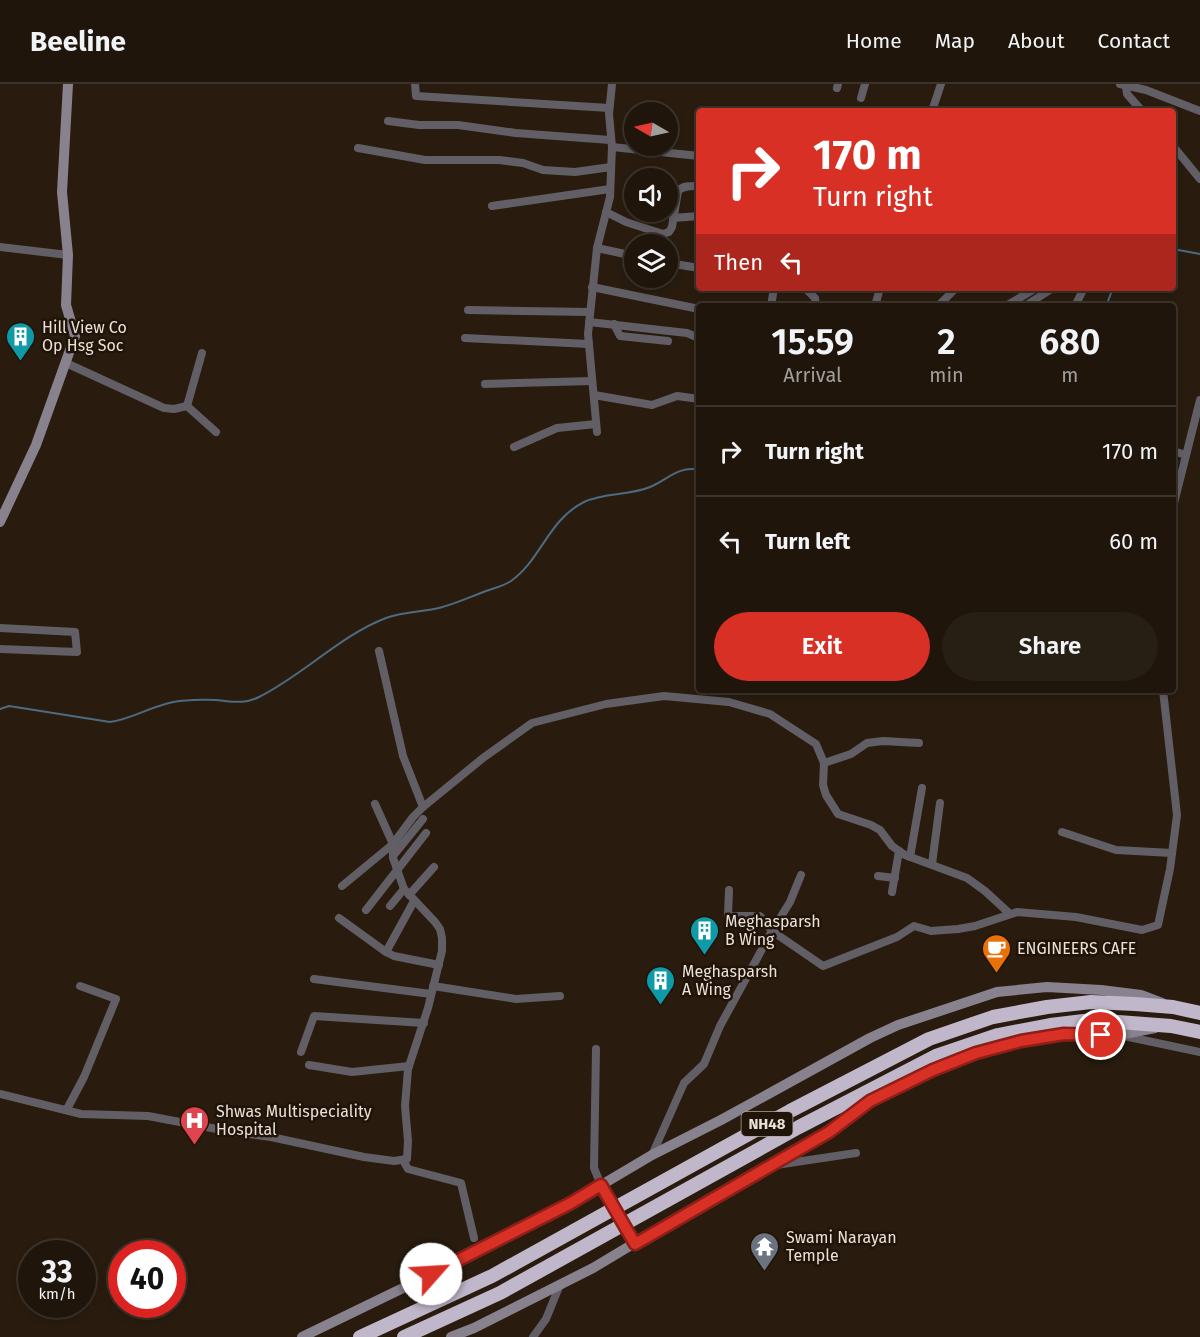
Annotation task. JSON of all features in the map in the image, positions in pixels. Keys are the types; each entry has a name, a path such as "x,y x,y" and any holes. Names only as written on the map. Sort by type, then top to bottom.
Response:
{"highway":[{"name":"NH48","path":"360,1337 492,1276 790,1111 929,1039 993,1017 1091,1002 1173,1007 1200,1013"},
{"name":"NH48","path":"404,1337 500,1293 799,1127 936,1056 998,1035 1092,1020 1171,1026 1200,1032"}],"street":[{"path":"0,522 36,445 75,336 66,305 68,255 62,192 68,84"},
{"path":"415,84 416,96 609,108"},
{"path":"514,447 557,428 597,428 589,344 589,312 597,248 610,189 611,84"},
{"path":"861,98 865,84"},
{"path":"934,108 941,84"},
{"path":"1146,90 1153,84"},
{"path":"1123,85 1146,90 1200,111"},
{"path":"1123,85 1135,108"},
{"path":"388,121 419,125 458,124 696,156"},
{"path":"358,148 425,159 499,160 523,163 543,170 575,172 610,167"},
{"path":"1176,150 1200,179"},
{"path":"678,191 688,186 696,186"},
{"path":"492,206 610,189"},
{"path":"606,212 624,221"},
{"path":"678,218 696,216"},
{"path":"626,222 663,234 669,232 673,222"},
{"path":"0,247 68,255"},
{"path":"597,248 624,254"},
{"path":"678,265 696,268"},
{"path":"592,287 696,308"},
{"path":"941,303 953,291"},
{"path":"1011,303 1031,291"},
{"path":"1030,303 1048,291"},
{"path":"468,310 589,312"},
{"path":"589,322 687,333 696,337"},
{"path":"614,324 620,336 668,341"},
{"path":"465,338 589,344"},
{"path":"187,406 202,353"},
{"path":"66,363 164,408 174,409 187,406"},
{"path":"485,384 592,381"},
{"path":"594,395 652,405 679,395 696,398"},
{"path":"1176,495 1200,400"},
{"path":"187,406 216,432"},
{"path":"1176,452 1186,454"},
{"path":"0,628 75,632 77,652 0,649"},
{"path":"379,651 403,756 423,807"},
{"path":"729,890 728,916 760,916 772,931 823,966 897,937 914,926 932,931 958,929 975,926 1017,912 1076,917 1142,930 1158,925 1177,815 1163,693"},
{"path":"342,886 393,844 423,807 483,758 532,723 606,704 664,696 729,702 770,714 811,739 820,750 824,763 823,785 826,795 838,814 880,830 899,851 910,857 967,878 1010,914"},
{"path":"824,763 851,754 867,743 883,741 919,743"},
{"path":"910,857 922,788"},
{"path":"932,864 940,803"},
{"path":"0,1094 81,1114 148,1116 271,1137 364,1157 394,1161 407,1159 405,1106 409,1065 424,1023 439,965 442,951 440,928 409,895 396,870 393,844 375,804"},
{"path":"393,856 423,819"},
{"path":"1062,832 1116,850 1172,853"},
{"path":"366,910 426,833"},
{"path":"892,892 899,851"},
{"path":"390,906 409,895 434,867"},
{"path":"652,1155 684,1083 704,1065 720,1026 790,902 801,875"},
{"path":"878,876 895,878"},
{"path":"386,952 409,895"},
{"path":"339,918 394,956 439,965"},
{"path":"314,979 516,999 560,996"},
{"path":"67,1109 84,1077 116,999 80,986"},
{"path":"302,1337 467,1257 571,1203 604,1190 652,1155 870,1038 941,1009 997,992 1047,987 1141,995 1173,1007"},
{"path":"301,1052 314,1016 424,1023"},
{"path":"1119,1035 1171,1026"},
{"path":"452,1337 559,1287 632,1239 771,1166 829,1132 870,1101 933,1070 976,1053 1021,1041 1064,1034 1119,1035 1200,1052"},
{"path":"596,1049 594,1168 632,1239"},
{"path":"309,1065 352,1072 409,1065"},
{"path":"771,1166 856,1153"},
{"path":"403,1160 408,1170 461,1183 474,1238"},
{"path":"533,1337 550,1312 559,1287"}],"waterway":[{"path":"1176,250 1200,254"},
{"path":"1107,303 1112,291"},
{"path":"0,709 9,706 110,722 179,701 248,701 291,678 369,625 392,616 445,606 508,583 530,562 562,519 584,502 642,490 679,471 696,470"}],"place":[{"name":"Hill View Co Op Hsg Soc","path":"21,362"},
{"name":"Meghasparsh B Wing","path":"704,956"},
{"name":"ENGINEERS CAFE","path":"996,974"},
{"name":"Meghasparsh A Wing","path":"661,1006"},
{"name":"Shwas Multispeciality Hospital","path":"195,1146"},
{"name":"Swami Narayan Temple","path":"765,1272"}],"route":[{"path":"431,1274 571,1203 601,1185 635,1244 829,1132 870,1101 933,1070 976,1053 1021,1041 1064,1034 1101,1035"}]}
